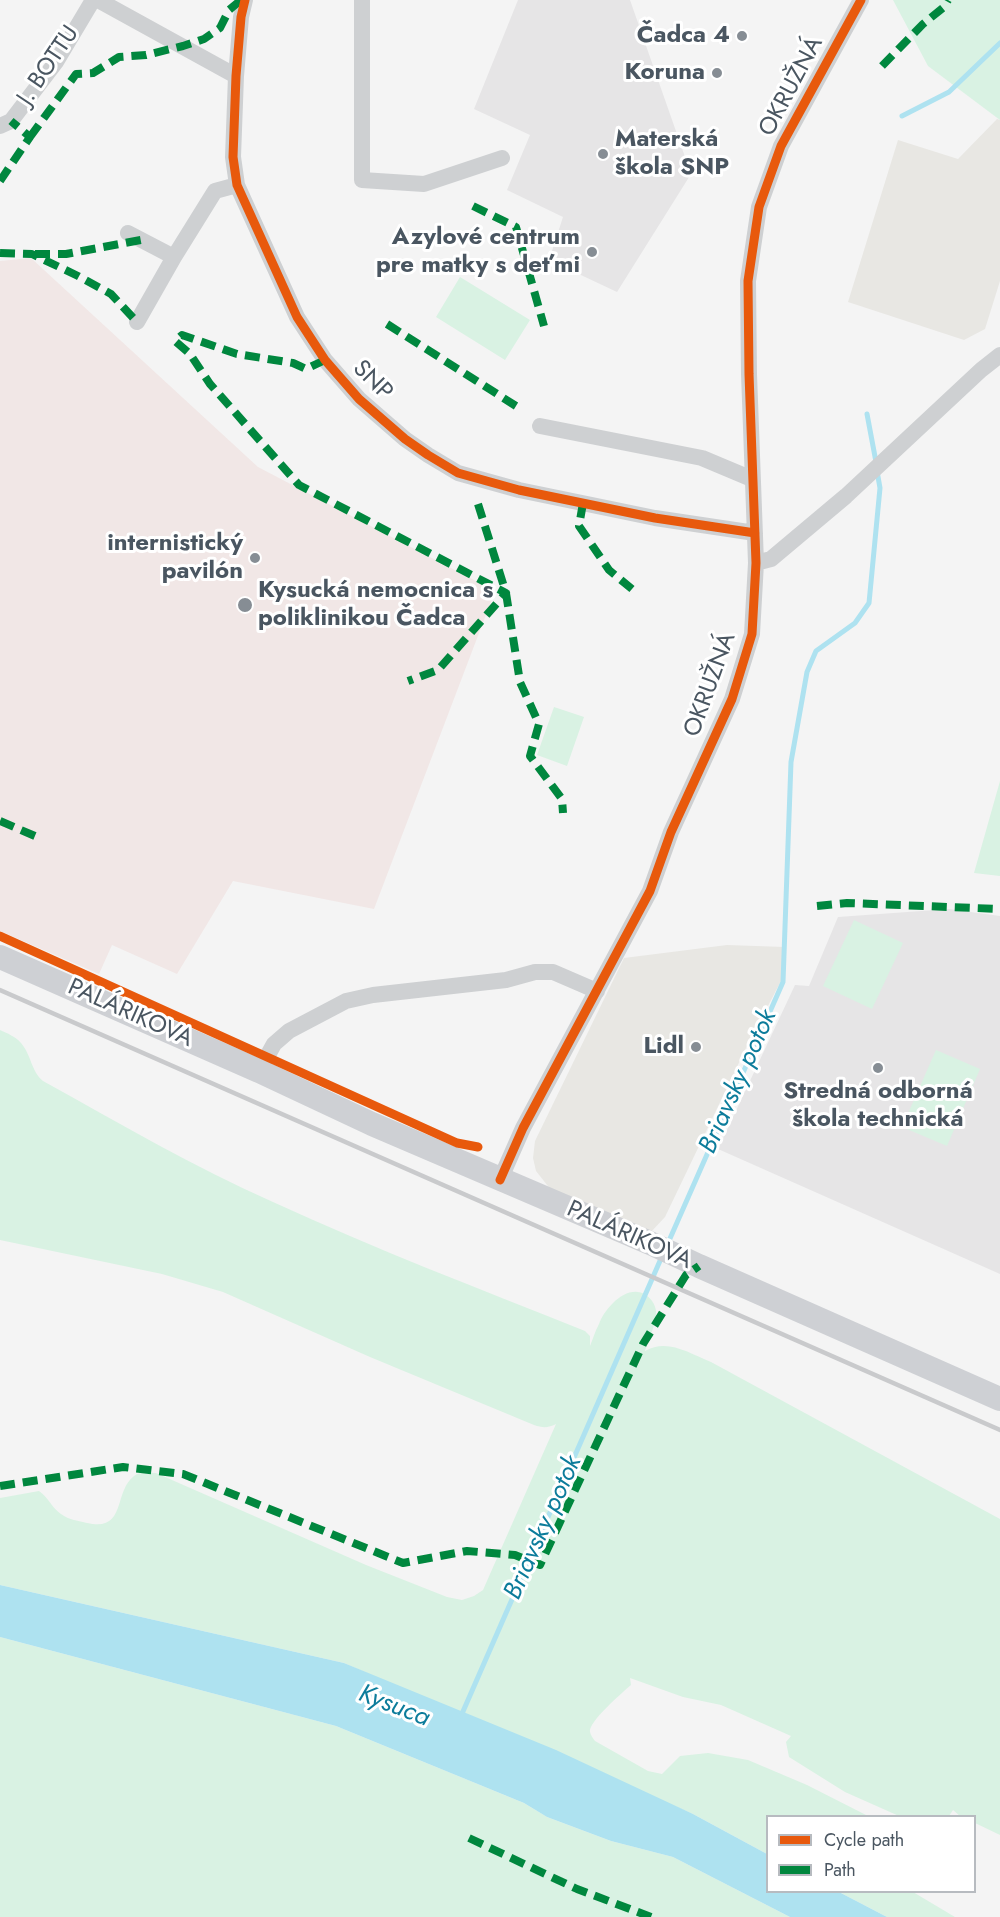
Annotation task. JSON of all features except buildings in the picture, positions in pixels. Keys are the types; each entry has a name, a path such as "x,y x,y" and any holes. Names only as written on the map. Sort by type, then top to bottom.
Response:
{"main road":[{"name":"PALÁRIKOVA","path":"0,957 259,1071 372,1124 650,1243 1000,1399"}],"street":[{"name":"J. BOTTU","path":"0,126 11,121 56,62 93,0"},
{"path":"98,0 236,76"},
{"name":"SNP","path":"245,0 241,17 236,76 233,157 237,184 297,317 325,360 359,399 405,439 458,473 519,490 655,518 755,533"},
{"path":"362,0 362,180 424,184 502,158"},
{"name":"OKRUŽNÁ","path":"500,1180 523,1128 650,891 671,832 732,699 752,634 756,563 748,281 759,207 781,146 861,0"},
{"path":"137,322 215,191 237,184"},
{"path":"128,233 174,257"},
{"path":"756,563 771,559 846,496 1000,355"},
{"path":"540,426 702,458 752,479"},
{"path":"259,1071 274,1044 289,1031 346,1001 373,995 506,980 535,972 553,972 597,991"}],"shaded area":[{"name":"Materská škola SNP","path":"518,0 630,0 691,174 617,292 549,260 563,217 507,190 530,135 474,109"},
{"path":"997,119 1000,120 1000,281 985,329 964,340 848,302 898,140 958,159"},
{"name":"Kysucká nemocnica s poliklinikou Čadca","path":"31,258 258,467 495,591 374,909 233,881 177,974 112,945 99,974 0,931 0,261"},
{"name":"Stredná odborná škola technická","path":"949,909 1000,916 1000,1274 718,1149 795,985 809,986 838,917"},
{"path":"727,945 785,947 781,981 746,1048 665,1217 651,1232 551,1190 536,1171 533,1158 535,1141 624,958"}],"green space":[{"path":"893,0 1000,0 1000,120 928,66"},
{"path":"460,277 530,320 505,360 436,317"},
{"path":"554,707 584,717 567,766 537,755"},
{"path":"1000,781 1000,876 974,873"},
{"path":"854,920 903,943 872,1009 823,986"},
{"path":"0,1030 21,1043 43,1081 157,1144 214,1174 311,1219 585,1331 590,1336 590,1346 596,1329 611,1305 631,1292 646,1295 654,1304 656,1312 645,1351 653,1347 670,1346 711,1362 1000,1519 1000,1835 976,1823 976,1815 959,1815 953,1810 950,1815 897,1815 845,1792 789,1757 786,1742 791,1736 721,1705 683,1697 630,1678 631,1685 594,1721 590,1733 595,1741 648,1771 662,1774 680,1756 708,1753 748,1760 807,1785 866,1815 766,1815 766,1853 693,1814 344,1663 0,1585 0,1498 39,1491 64,1516 77,1521 100,1524 108,1522 114,1516 123,1491 134,1476 139,1473 156,1473 366,1565 447,1597 462,1600 483,1590 556,1424 545,1427 534,1425 370,1357 223,1292 162,1274 0,1240"},
{"path":"936,1050 980,1069 947,1146 902,1127"},
{"path":"0,1637 336,1726 524,1803 547,1817 611,1841 673,1857 790,1917 0,1917"},
{"path":"841,1893 915,1893 955,1917 887,1917"}],"water":[{"name":"Kysuca","path":"0,1585 344,1663 556,1750 693,1814 766,1853 766,1893 841,1893 887,1917 790,1917 673,1857 611,1841 547,1817 524,1803 336,1726 0,1637"}],"waterway":[{"name":"Briavsky potok","path":"902,116 949,92 1000,43"},
{"name":"Briavsky potok","path":"867,414 876,462"},
{"name":"Briavsky potok","path":"668,1243 783,982 791,762 807,672 816,651 855,623 869,603 880,488 877,471"},
{"name":"Briavsky potok","path":"461,1716 663,1254"}],"railway":[{"path":"0,990 1000,1430"}],"marked path":[{"path":"30,137 76,74 93,73 119,57 146,55 204,39 220,28 229,10 241,0"},
{"path":"882,66 923,24 944,7 948,0"},
{"path":"0,181 30,137 11,121"},
{"path":"473,206 516,227 544,326"},
{"path":"35,254 66,254 141,240"},
{"path":"0,253 32,254 78,276 111,294 137,322"},
{"path":"387,324 516,406"},
{"path":"325,360 306,369 293,363 237,354 182,335 175,341 190,354 210,384 299,485 506,593 438,670 408,681"},
{"path":"583,503 579,526 609,570 632,589"},
{"path":"478,504 506,593 520,682 539,724 530,756 562,799 563,813"},
{"path":"0,821 35,836"},
{"path":"817,906 847,903 1000,909"},
{"path":"0,1486 123,1467 183,1474 403,1563 467,1551 515,1555 540,1565 643,1344 686,1275 699,1266"},
{"path":"469,1838 577,1889 651,1917"}],"cycle path":[{"path":"245,0 241,17 236,76 233,157 237,185 297,317 325,360 359,399 405,439 458,473 519,490 655,518 755,533"},
{"path":"500,1180 523,1128 650,891 671,832 732,699 752,634 756,563 748,281 759,207 781,146 861,0"},
{"path":"0,936 457,1143 478,1147"}],"place":[{"name":"Čadca 4","path":"742,36"},
{"name":"Koruna","path":"717,73"},
{"name":"Materská škola SNP","path":"603,154"},
{"name":"Azylové centrum pre matky s deťmi","path":"592,252"},
{"name":"internistický pavilón","path":"255,558"},
{"name":"Kysucká nemocnica s poliklinikou Čadca","path":"245,605"},
{"name":"Lidl","path":"696,1047"},
{"name":"Stredná odborná škola technická","path":"878,1068"}]}
